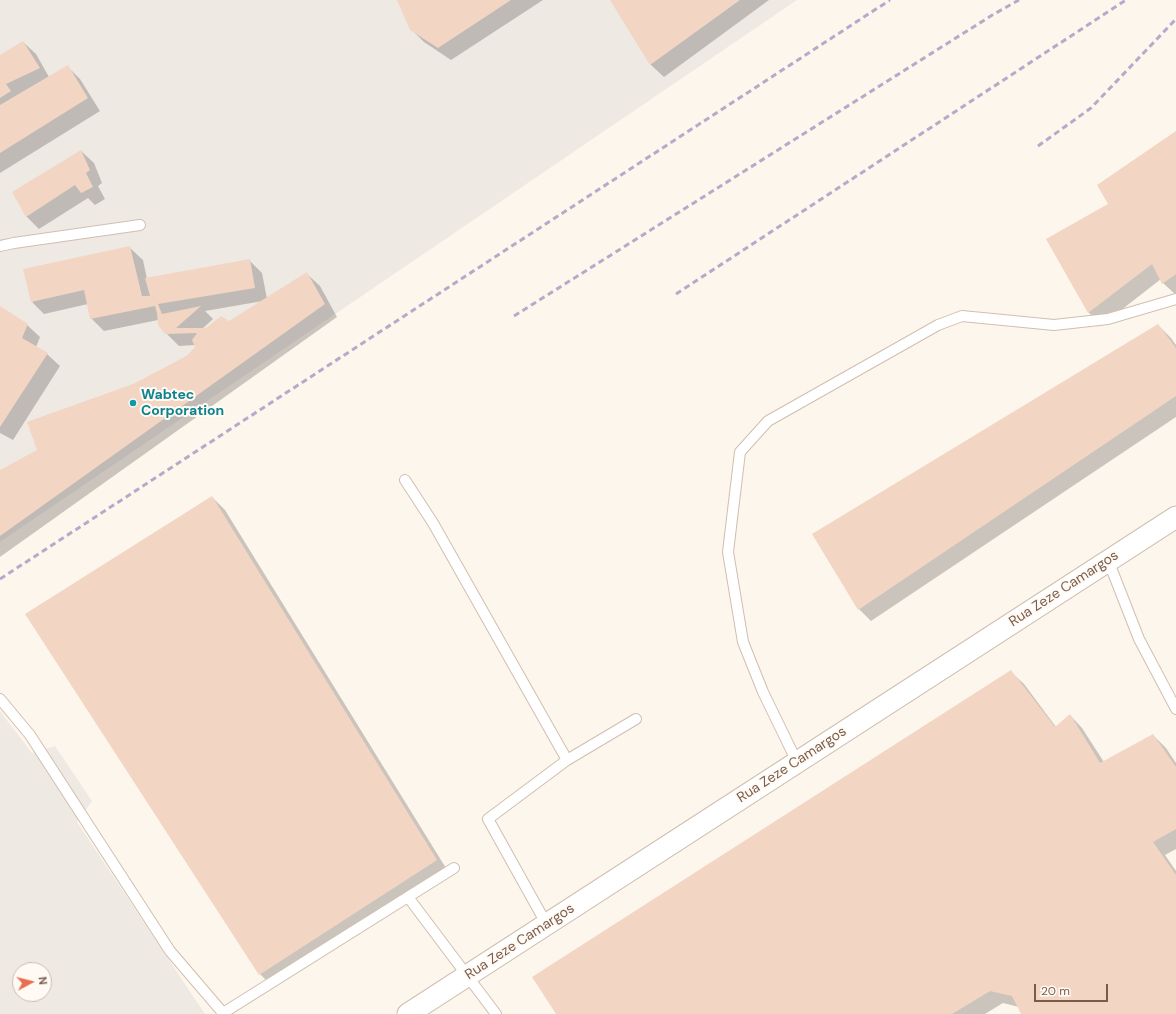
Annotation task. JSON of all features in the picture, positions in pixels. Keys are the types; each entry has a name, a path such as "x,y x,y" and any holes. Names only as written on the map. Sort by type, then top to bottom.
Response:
{"street":[{"name":"Rua Zeze Camargos","path":"408,1014 1176,517"}],"lane":[{"path":"0,246 140,225"},
{"path":"797,762 763,692 743,642 728,552 740,452 768,421 938,325 962,316 1054,325 1108,319 1176,299"},
{"path":"405,480 433,523 567,760"},
{"path":"1108,560 1139,639 1176,709"},
{"path":"0,699 30,735 170,951 224,1013 454,868"},
{"path":"546,925 488,819 567,760 636,719"},
{"path":"408,897 496,1014"}],"shaded area":[{"path":"0,0 797,0 0,542"},
{"path":"0,711 32,753 55,746 92,801 77,822 205,1014 0,1014"}],"building":[{"path":"397,0 511,0 438,48 410,30"},
{"path":"610,0 740,0 650,65"},
{"path":"23,41 40,68 6,84 11,91 0,98 0,55"},
{"path":"68,65 88,98 0,153 0,105"},
{"path":"1176,131 1176,274 1162,284 1152,264 1088,313 1046,239 1108,204 1097,185"},
{"path":"81,150 90,170 86,173 93,187 81,193 75,185 26,217 12,192"},
{"name":"Wabtec Corporation","path":"130,246 142,296 150,296 145,278 250,259 255,288 158,304 162,314 201,306 176,328 206,328 221,316 229,321 307,272 325,304 0,536 0,470 37,450 27,422 133,384 187,356 195,347 192,340 197,333 165,334 158,325 155,306 90,319 84,290 31,302 23,269"},
{"path":"0,306 28,324 22,338 48,353 0,427"},
{"path":"1158,324 1176,348 1176,396 858,610 812,534"},
{"path":"212,496 437,860 259,975 25,614"},
{"path":"1011,670 1055,727 1070,714 1100,763 1153,734 1176,767 1176,829 1153,842 1176,875 1176,1014 1021,1014 1012,996 990,991 952,1014 556,1014 532,977"}],"railway":[{"path":"0,579 890,0"},
{"path":"514,316 994,14 1019,0"},
{"path":"676,294 1126,0"},
{"path":"1038,146 1091,108 1176,19"}],"place":[{"name":"Wabtec Corporation","path":"133,403"}]}
